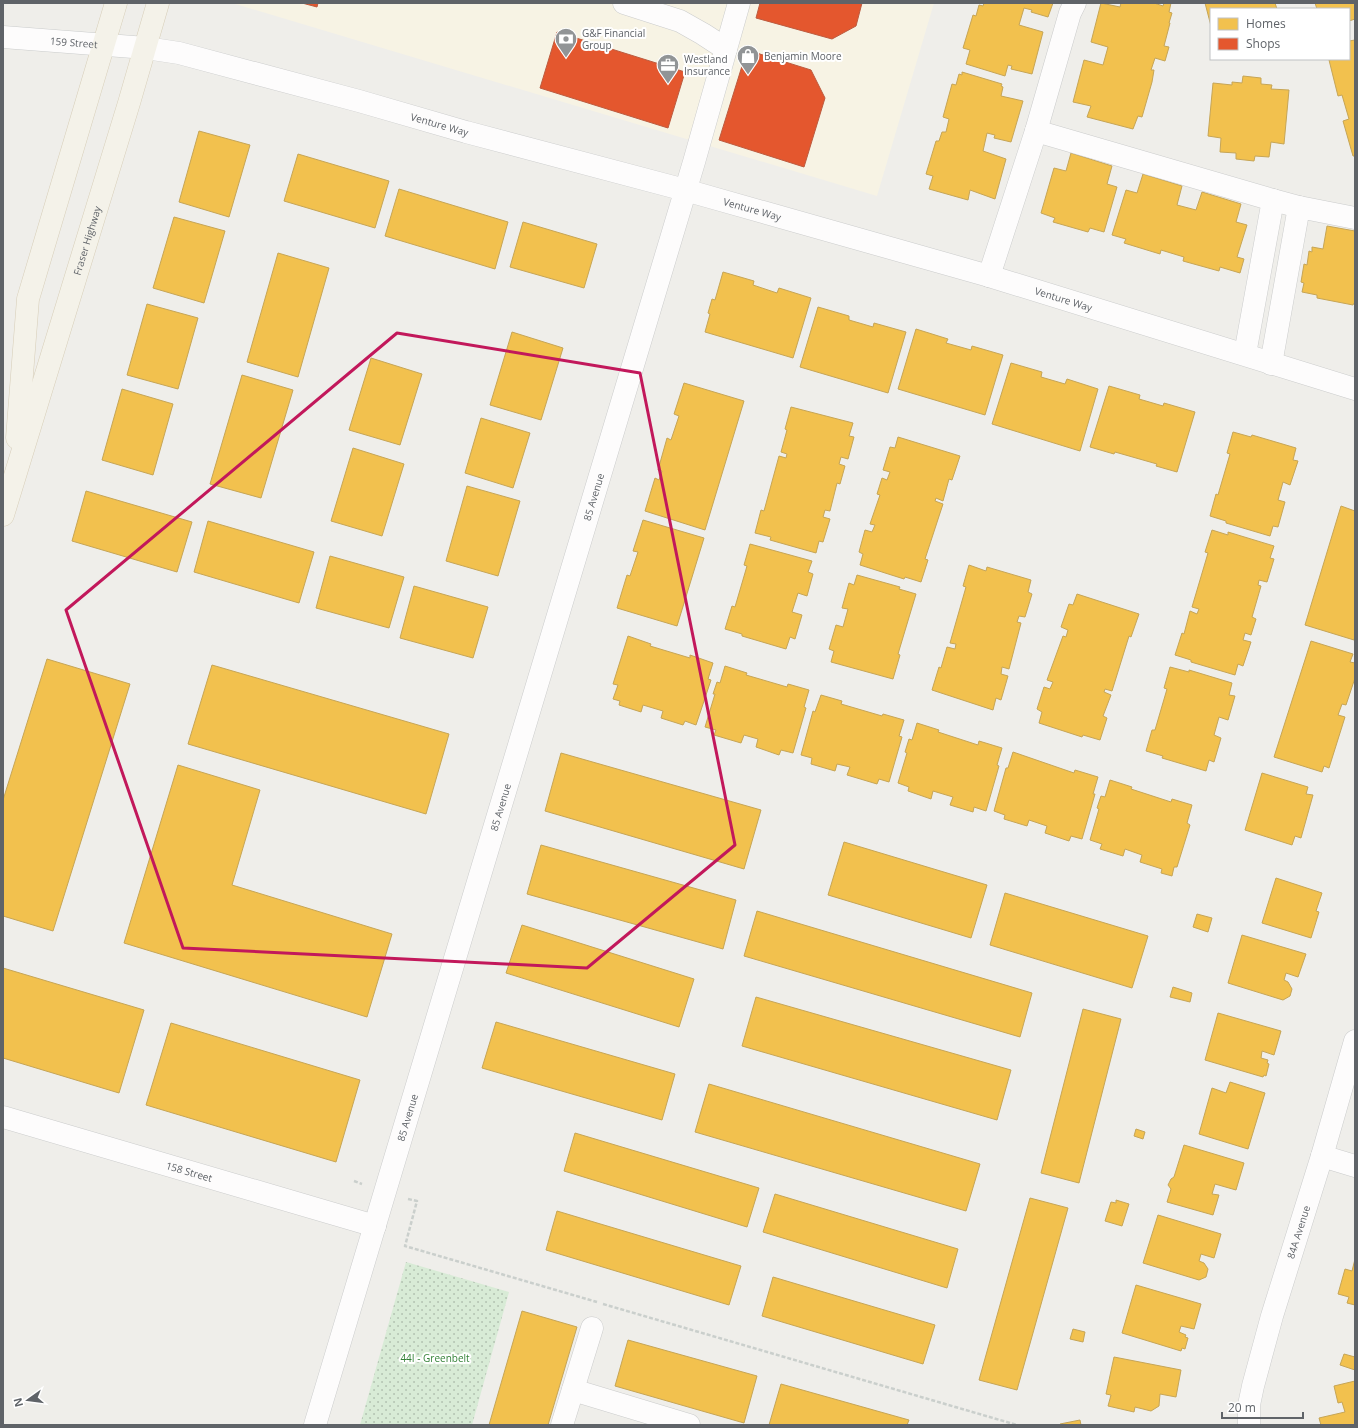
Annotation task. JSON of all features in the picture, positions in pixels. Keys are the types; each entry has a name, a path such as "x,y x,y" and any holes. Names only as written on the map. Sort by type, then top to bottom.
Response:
{"main road":[{"name":"Fraser Highway","path":"14,477 28,299 116,3"},
{"name":"Fraser Highway","path":"3,515 146,48 158,3"}],"street":[{"path":"624,3 680,21 704,34 726,49"},
{"name":"85 Avenue","path":"315,1425 686,190 739,3"},
{"path":"988,276 1036,131 1070,14 1075,3"},
{"name":"159 Street","path":"3,37 146,48"},
{"name":"Venture Way","path":"146,48 193,56 481,136 686,190 988,276 1355,389"},
{"path":"1036,131 1273,200 1299,207 1355,218"},
{"path":"1245,354 1273,200"},
{"path":"1272,364 1299,207"},
{"name":"84A Avenue","path":"1249,1425 1252,1386 1272,1316 1322,1156 1355,1041"},
{"name":"158 Street","path":"3,1117 375,1226"},
{"path":"1322,1156 1355,1166"},
{"path":"562,1425 592,1328"},
{"path":"573,1390 689,1425"}],"path":[{"path":"403,1197 417,1201 405,1246 1017,1425"}],"highlighted area":[{"path":"397,333 640,373 735,845 587,968 183,948 66,610"}],"shaded area":[{"path":"232,3 934,3 877,196"}],"green space":[{"name":"44I - Greenbelt","path":"406,1262 509,1292 472,1425 360,1425"}],"building: Homes":[{"path":"984,3 1053,3 1048,17 1031,12 1032,10 1024,8 1019,25 1043,32 1032,74 1011,69 1012,66 1008,65 1005,76 966,64 970,50 963,48 973,15 976,16 979,5 983,6"},
{"path":"1101,3 1120,7 1121,3 1154,3 1163,6 1164,3 1171,3 1169,12 1172,13 1164,46 1169,47 1165,61 1155,58 1151,70 1154,70 1152,82 1142,117 1138,116 1133,129 1087,117 1091,106 1073,102 1084,60 1103,65 1108,47 1091,42"},
{"path":"1205,3 1275,3 1277,8 1210,8 1210,22"},
{"path":"1315,3 1355,3 1355,19 1350,21 1350,8 1317,8"},
{"path":"1355,40 1355,156 1353,156 1343,121 1349,119 1342,95 1338,96 1329,60 1350,60 1350,41"},
{"path":"962,72 1002,84 1001,86 1003,87 1001,96 1023,101 1011,142 994,138 995,135 987,133 983,151 1006,159 995,199 970,190 968,200 929,189 933,176 926,174 936,141 939,141 942,132 946,132 949,119 943,117 952,84 956,85 959,74 962,75"},
{"path":"1243,76 1261,78 1261,84 1272,85 1271,89 1289,90 1284,144 1271,142 1269,157 1255,156 1254,161 1236,159 1236,153 1220,152 1221,138 1208,136 1213,83 1232,85 1232,82 1242,83"},
{"path":"199,131 250,145 229,217 179,202"},
{"path":"1071,153 1112,166 1107,184 1117,187 1104,232 1090,228 1088,232 1053,222 1055,218 1041,213 1054,168 1066,171"},
{"path":"298,154 389,181 375,228 284,201"},
{"path":"1143,174 1182,186 1177,205 1196,210 1202,192 1241,204 1236,222 1247,225 1237,257 1244,259 1240,273 1220,267 1219,271 1183,261 1184,257 1161,250 1160,254 1124,243 1126,239 1112,235 1126,190 1137,193"},
{"path":"399,189 508,222 495,269 385,236"},
{"path":"174,217 225,231 204,303 153,288"},
{"path":"523,222 597,244 584,288 510,267"},
{"path":"1327,226 1355,231 1355,303 1353,305 1317,298 1317,295 1302,292 1304,283 1301,282 1304,264 1307,265 1309,251 1312,252 1312,247 1323,249"},
{"path":"278,253 329,268 298,377 247,362"},
{"path":"723,272 754,281 753,285 777,293 779,288 811,298 793,358 705,332 712,299 715,300"},
{"path":"147,304 198,318 178,389 127,375"},
{"path":"818,307 849,316 849,320 873,327 874,323 906,332 888,393 800,367"},
{"path":"916,329 948,339 946,343 971,350 972,346 1003,355 985,415 898,389"},
{"path":"512,332 563,348 541,420 490,405"},
{"path":"371,358 422,374 400,445 349,430"},
{"path":"1011,363 1042,372 1041,377 1065,384 1067,379 1098,389 1080,451 992,424"},
{"path":"242,375 293,390 261,498 210,484"},
{"path":"684,383 744,401 705,530 645,511 655,478 659,480 662,471 658,470 667,438 671,440 679,416 674,414"},
{"path":"1109,386 1140,395 1139,399 1163,406 1164,403 1195,412 1177,472 1156,466 1157,464 1115,452 1114,454 1090,447"},
{"path":"122,389 173,404 153,475 102,460"},
{"path":"791,407 853,423 849,436 854,437 848,459 841,457 839,464 845,466 840,484 837,483 830,511 825,510 823,517 830,519 823,542 819,541 816,553 770,540 771,537 755,533 761,510 764,511 779,456 786,458 787,454 781,452"},
{"path":"481,418 530,433 513,488 465,473"},
{"path":"1233,432 1251,437 1252,435 1296,448 1293,460 1298,461 1290,485 1283,482 1278,500 1285,502 1278,527 1273,526 1270,536 1226,523 1226,521 1210,516 1230,454 1227,453"},
{"path":"898,437 960,456 952,480 949,479 943,501 936,498 935,501 943,504 925,559 928,560 921,582 905,577 904,579 860,565 863,554 859,552 865,530 872,532 875,525 870,524 880,495 877,494 882,478 887,480 890,472 883,470 890,447 895,448"},
{"path":"353,448 404,464 382,536 331,521"},
{"path":"467,486 520,501 498,576 446,561"},
{"path":"86,491 192,522 177,572 72,541"},
{"path":"1341,506 1355,511 1354,640 1305,625"},
{"path":"643,520 704,538 677,626 617,608 627,575 630,576 638,552 633,551"},
{"path":"208,521 314,552 299,603 194,572"},
{"path":"1212,530 1228,535 1228,532 1274,546 1270,558 1274,559 1267,582 1259,580 1258,585 1261,586 1252,617 1256,619 1251,635 1245,633 1243,640 1251,642 1243,666 1238,664 1235,675 1191,662 1191,660 1175,655 1182,633 1184,634 1190,611 1197,614 1199,609 1192,607 1208,553 1205,552"},
{"path":"750,544 812,561 808,572 813,574 807,596 798,593 792,612 802,615 795,639 790,637 786,649 742,636 742,634 725,629 732,606 735,607 747,566 744,565"},
{"path":"330,556 404,577 389,628 316,608"},
{"path":"969,565 986,571 987,567 1031,580 1028,592 1032,594 1025,617 1019,616 1017,622 1021,623 1009,669 1002,667 1001,674 1008,676 1001,700 996,698 993,710 932,690 939,667 941,668 947,647 955,649 956,644 950,643 966,587 963,586"},
{"path":"857,575 900,587 899,589 916,594 898,654 900,655 893,679 831,662 834,651 829,649 836,625 843,627 848,609 842,608 849,583 854,585"},
{"path":"414,586 488,607 473,658 400,638"},
{"path":"1077,594 1139,614 1131,637 1129,636 1112,691 1105,689 1104,692 1111,695 1103,716 1107,718 1100,740 1083,735 1082,737 1039,723 1042,712 1037,709 1044,687 1050,689 1053,682 1047,680 1063,636 1066,637 1068,630 1061,627 1069,604 1073,605"},
{"path":"628,636 651,644 650,646 690,658 690,655 713,663 708,679 711,680 696,725 685,721 683,725 661,718 663,711 643,705 641,712 619,705 620,701 613,699 618,685 613,684"},
{"path":"1311,641 1353,654 1350,662 1355,663 1355,678 1346,705 1342,704 1338,715 1345,717 1329,768 1324,766 1322,772 1274,757"},
{"path":"47,659 130,684 53,931 3,916 3,800"},
{"path":"212,665 449,734 426,814 188,744"},
{"path":"725,666 747,673 746,675 787,687 788,684 809,690 804,707 806,708 793,753 781,750 779,755 756,747 758,739 744,735 741,743 714,735 716,730 705,727 715,694 713,694 717,682 720,683"},
{"path":"1170,667 1189,672 1189,670 1232,683 1229,695 1235,696 1228,720 1219,717 1214,735 1221,738 1214,762 1209,760 1206,771 1162,758 1163,756 1146,751 1152,730 1155,730 1167,689 1164,688"},
{"path":"821,695 842,701 841,704 882,716 883,714 904,720 899,736 902,737 889,782 879,779 877,784 847,775 850,767 837,764 835,771 811,764 812,758 801,755 813,711 815,712"},
{"path":"917,723 939,730 938,732 978,745 979,741 1002,748 997,765 999,766 986,811 974,807 973,812 950,805 953,797 933,791 931,799 908,791 909,787 898,783 907,753 905,752 909,739 912,740"},
{"path":"1013,752 1074,773 1075,770 1098,777 1093,794 1095,794 1082,839 1071,836 1069,841 1045,833 1047,826 1029,820 1027,826 1004,819 1005,815 994,811 1006,768 1008,768"},
{"path":"561,753 761,810 744,869 545,811"},
{"path":"178,765 260,790 232,885 392,934 367,1017 124,943"},
{"path":"1262,773 1308,787 1306,794 1313,795 1301,838 1295,836 1292,845 1245,830"},
{"path":"1110,780 1132,787 1131,789 1171,802 1172,799 1192,805 1187,823 1190,825 1177,867 1174,867 1172,876 1161,873 1162,869 1140,862 1142,855 1125,849 1123,856 1100,849 1102,844 1090,840 1099,809 1097,808 1101,796 1105,797"},
{"path":"844,842 987,885 971,938 828,895"},
{"path":"541,845 736,900 723,949 527,894"},
{"path":"1276,878 1322,893 1316,911 1319,912 1311,938 1262,923"},
{"path":"1005,893 1148,936 1132,988 990,945"},
{"path":"757,911 1032,993 1020,1037 744,956"},
{"path":"1197,914 1212,918 1208,932 1193,927"},
{"path":"522,925 694,979 679,1027 506,973"},
{"path":"1242,935 1306,954 1298,977 1286,973 1284,980 1288,982 1292,989 1290,996 1283,1000 1228,983"},
{"path":"3,968 144,1010 119,1093 3,1058"},
{"path":"1173,987 1192,993 1190,1002 1170,997"},
{"path":"756,997 1011,1070 997,1120 742,1046"},
{"path":"1083,1009 1121,1019 1079,1183 1041,1173"},
{"path":"1218,1013 1281,1031 1274,1055 1262,1051 1261,1058 1268,1060 1267,1063 1269,1064 1266,1076 1264,1075 1263,1077 1205,1060"},
{"path":"496,1022 675,1074 662,1120 482,1068"},
{"path":"171,1023 360,1080 336,1162 146,1105"},
{"path":"1230,1082 1265,1093 1248,1149 1199,1134 1212,1088 1226,1093"},
{"path":"709,1084 980,1164 966,1211 695,1132"},
{"path":"1136,1129 1145,1132 1143,1139 1134,1136"},
{"path":"575,1133 759,1188 747,1227 564,1171"},
{"path":"1184,1145 1244,1163 1236,1190 1215,1184 1212,1194 1219,1195 1213,1215 1167,1202 1171,1189 1168,1185 1174,1177"},
{"path":"775,1194 958,1249 947,1288 763,1232"},
{"path":"1030,1198 1068,1208 1017,1390 979,1380"},
{"path":"1116,1200 1129,1204 1122,1226 1105,1221 1111,1202 1116,1203"},
{"path":"557,1211 741,1266 729,1305 546,1250"},
{"path":"1158,1215 1221,1234 1214,1258 1201,1254 1199,1261 1204,1263 1208,1269 1206,1277 1199,1280 1143,1263"},
{"path":"1355,1259 1355,1305 1347,1303 1349,1297 1338,1294 1345,1269 1352,1271"},
{"path":"773,1277 935,1325 923,1364 762,1316"},
{"path":"1136,1285 1201,1304 1194,1329 1181,1326 1179,1332 1186,1335 1185,1337 1188,1338 1185,1349 1182,1348 1181,1351 1122,1333"},
{"path":"522,1311 577,1327 548,1425 489,1425"},
{"path":"1073,1329 1085,1332 1083,1342 1070,1339"},
{"path":"628,1340 757,1376 744,1423 615,1386"},
{"path":"1344,1354 1355,1357 1355,1370 1340,1365"},
{"path":"1114,1357 1181,1370 1176,1397 1160,1394 1159,1406 1151,1411 1135,1407 1134,1412 1108,1406 1111,1395 1106,1394"},
{"path":"1355,1381 1355,1425 1321,1425 1319,1418 1345,1412 1342,1402 1338,1403 1334,1386"},
{"path":"781,1384 909,1420 907,1425 769,1425"},
{"path":"1080,1420 1081,1425 1060,1425 1060,1424"}],"building: Shops":[{"path":"302,3 318,3 317,7"},
{"path":"760,3 862,3 856,26 832,39 756,18"},
{"path":"557,32 685,72 668,128 540,88"},
{"path":"747,50 811,70 825,98 804,167 719,140"}],"place":[{"name":"G&F Financial Group","path":"566,58"},
{"name":"Benjamin Moore","path":"748,76"},
{"name":"Westland Insurance","path":"668,84"}]}
